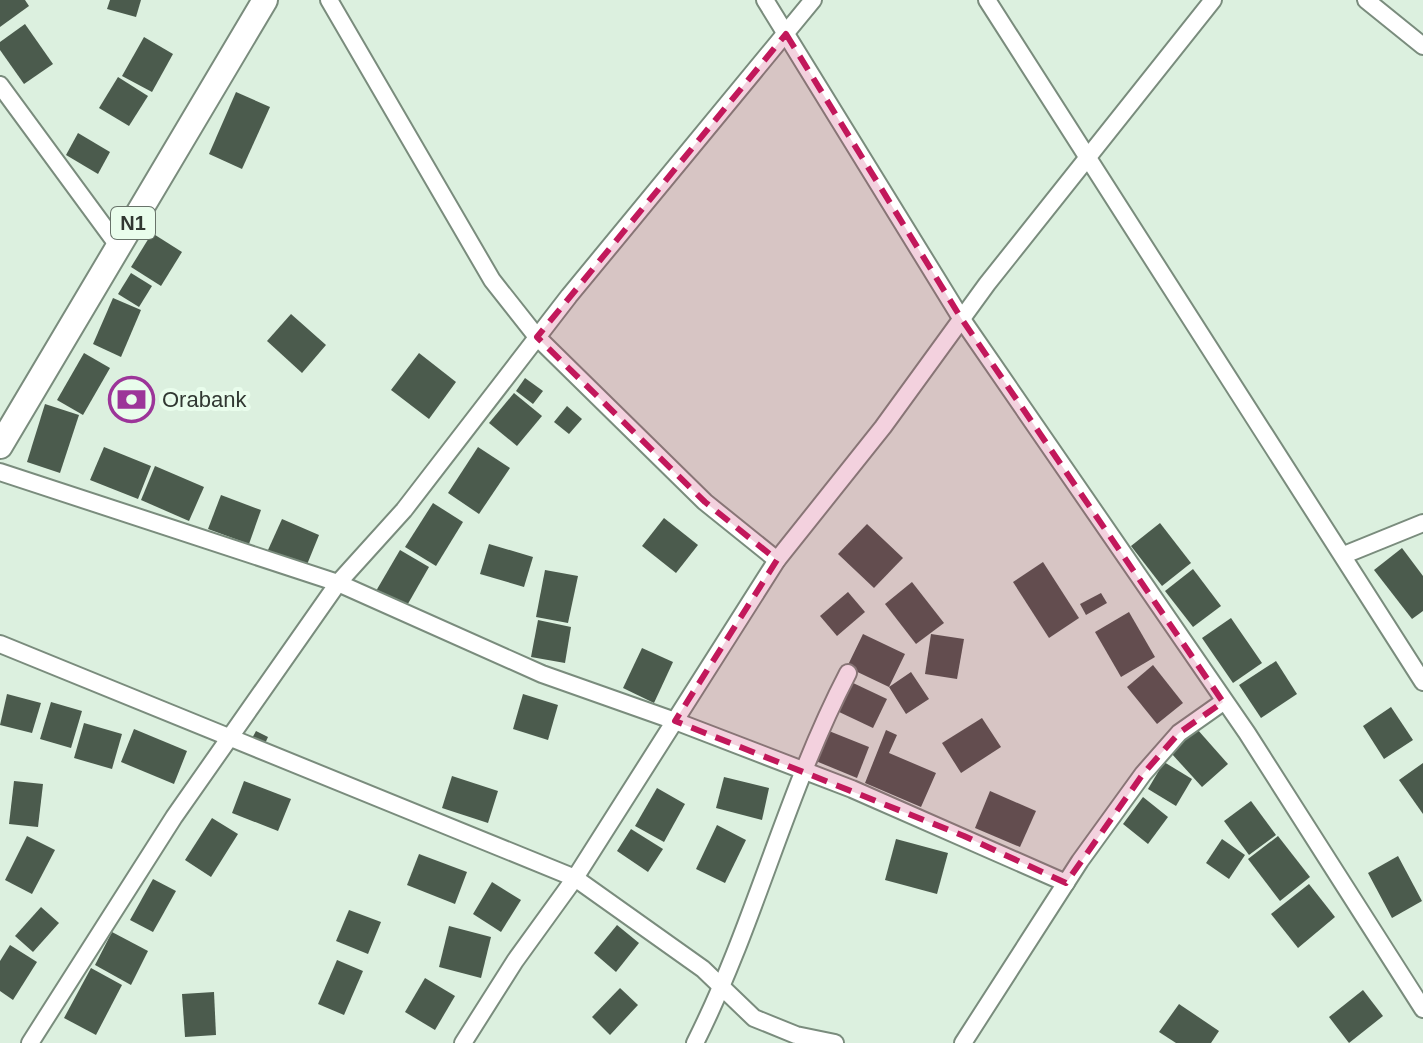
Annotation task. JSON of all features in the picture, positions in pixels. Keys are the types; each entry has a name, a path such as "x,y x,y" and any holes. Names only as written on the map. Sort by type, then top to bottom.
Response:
{"main road":[{"name":"N1","path":"0,446 265,0"}],"street":[{"path":"329,0 492,280 537,337 705,502 777,560"},
{"path":"765,0 961,318 1247,733 1423,1009"},
{"path":"30,1043 174,817 338,583 404,510 537,337 813,0"},
{"path":"987,0 1090,156 1423,682"},
{"path":"463,1043 515,961 575,878 777,560 883,427 961,318 1213,0"},
{"path":"1366,0 1423,46"},
{"path":"0,85 119,247"},
{"path":"0,472 338,583 542,674 675,721 964,836 1066,883"},
{"path":"1344,555 1423,523"},
{"path":"0,644 575,878 724,986 747,1012 773,1028 835,1043"},
{"path":"695,1043 724,986 802,772 824,718 848,673"},
{"path":"963,1043 1066,883 1161,753 1179,733 1223,702"}],"highlighted area":[{"path":"786,34 961,318 1223,702 1179,733 1143,774 1066,883 964,836 675,721 777,560 705,502 537,337"}],"building":[{"path":"0,0 25,0 29,6 0,27"},
{"path":"110,0 141,0 136,17 107,9"},
{"path":"25,24 53,64 24,84 0,50 0,42"},
{"path":"144,37 173,54 152,92 122,76"},
{"path":"118,77 148,96 129,126 99,108"},
{"path":"236,92 270,107 242,169 209,154"},
{"path":"78,133 110,152 98,174 66,155"},
{"path":"152,233 182,252 161,286 131,267"},
{"path":"131,273 152,286 139,307 118,294"},
{"path":"113,298 141,310 121,357 93,344"},
{"path":"291,314 326,345 302,373 267,341"},
{"path":"84,353 110,368 83,415 57,400"},
{"path":"419,353 456,382 429,419 391,390"},
{"path":"525,378 543,391 533,404 516,391"},
{"path":"514,393 542,416 517,446 489,423"},
{"path":"45,404 79,415 60,473 27,462"},
{"path":"567,406 582,419 569,434 554,422"},
{"path":"104,447 151,466 138,499 90,480"},
{"path":"478,447 510,468 479,514 448,493"},
{"path":"155,466 204,487 189,521 141,500"},
{"path":"221,495 261,510 249,544 208,529"},
{"path":"433,503 463,522 436,566 405,547"},
{"path":"664,518 698,545 676,573 642,546"},
{"path":"282,519 319,535 306,567 268,550"},
{"path":"1160,523 1191,563 1162,586 1131,546"},
{"path":"867,524 903,558 874,588 838,554"},
{"path":"489,544 533,557 524,587 480,574"},
{"path":"1402,548 1423,576 1423,611 1412,619 1374,570"},
{"path":"400,550 429,567 405,609 376,591"},
{"path":"1043,562 1079,618 1049,638 1013,582"},
{"path":"1193,569 1221,606 1193,627 1165,591"},
{"path":"545,570 578,576 568,623 536,617"},
{"path":"912,582 944,623 916,644 885,604"},
{"path":"848,592 865,612 837,636 820,616"},
{"path":"1101,593 1107,603 1086,615 1080,604"},
{"path":"1129,612 1155,657 1121,677 1095,632"},
{"path":"1231,618 1262,663 1233,683 1202,638"},
{"path":"538,620 571,627 565,663 531,657"},
{"path":"863,634 905,654 889,687 847,667"},
{"path":"931,634 964,639 957,679 925,674"},
{"path":"642,648 673,662 654,703 623,688"},
{"path":"1276,661 1297,694 1261,718 1239,685"},
{"path":"1153,665 1183,703 1157,724 1127,687"},
{"path":"911,672 929,699 906,714 889,687"},
{"path":"851,682 887,699 873,728 837,711"},
{"path":"7,694 41,703 32,733 0,725"},
{"path":"523,694 558,705 548,740 513,729"},
{"path":"51,702 82,711 71,748 40,739"},
{"path":"1391,707 1413,740 1384,759 1363,726"},
{"path":"982,718 1001,747 961,773 942,743"},
{"path":"84,723 122,734 112,769 74,758"},
{"path":"134,729 187,751 174,784 121,762"},
{"path":"824,729 869,747 857,778 811,759"},
{"path":"1197,729 1228,764 1202,787 1171,753"},
{"path":"886,730 897,735 889,753 936,773 921,807 865,783"},
{"path":"256,731 268,737 263,748 250,742"},
{"path":"1164,762 1192,779 1176,806 1148,789"},
{"path":"1423,763 1423,814 1399,780"},
{"path":"452,776 498,791 488,823 442,808"},
{"path":"724,777 769,788 762,820 716,808"},
{"path":"14,781 43,784 38,827 9,824"},
{"path":"244,781 291,799 278,831 232,813"},
{"path":"657,788 685,804 664,842 635,826"},
{"path":"990,791 1036,811 1020,847 975,828"},
{"path":"1143,797 1168,817 1148,844 1123,824"},
{"path":"1251,801 1276,835 1249,855 1224,821"},
{"path":"212,818 238,834 211,877 185,860"},
{"path":"717,825 746,840 725,883 696,869"},
{"path":"631,829 663,849 648,872 617,851"},
{"path":"27,836 55,850 32,894 5,880"},
{"path":"1278,836 1310,877 1280,901 1248,859"},
{"path":"896,839 948,853 937,894 885,880"},
{"path":"1222,839 1245,855 1229,879 1206,863"},
{"path":"419,854 467,872 455,904 407,885"},
{"path":"1398,856 1422,901 1392,918 1368,873"},
{"path":"153,879 176,891 153,932 130,920"},
{"path":"492,882 521,900 501,932 473,914"},
{"path":"1309,884 1335,917 1298,948 1271,914"},
{"path":"41,907 59,923 33,952 15,936"},
{"path":"349,910 381,922 368,954 336,941"},
{"path":"617,925 639,943 616,972 594,953"},
{"path":"449,926 491,937 481,978 439,967"},
{"path":"112,932 148,951 131,985 95,965"},
{"path":"10,945 37,962 13,1000 0,991 0,961"},
{"path":"337,960 363,971 344,1015 318,1004"},
{"path":"91,968 122,985 96,1035 64,1018"},
{"path":"425,978 455,996 435,1030 405,1012"},
{"path":"620,988 638,1005 610,1035 592,1017"},
{"path":"1363,990 1383,1016 1349,1043 1329,1017"},
{"path":"214,992 216,1035 185,1037 182,994"},
{"path":"1179,1004 1219,1031 1211,1043 1176,1043 1159,1032"}],"place":[{"name":"Orabank","path":"131,399"}]}
